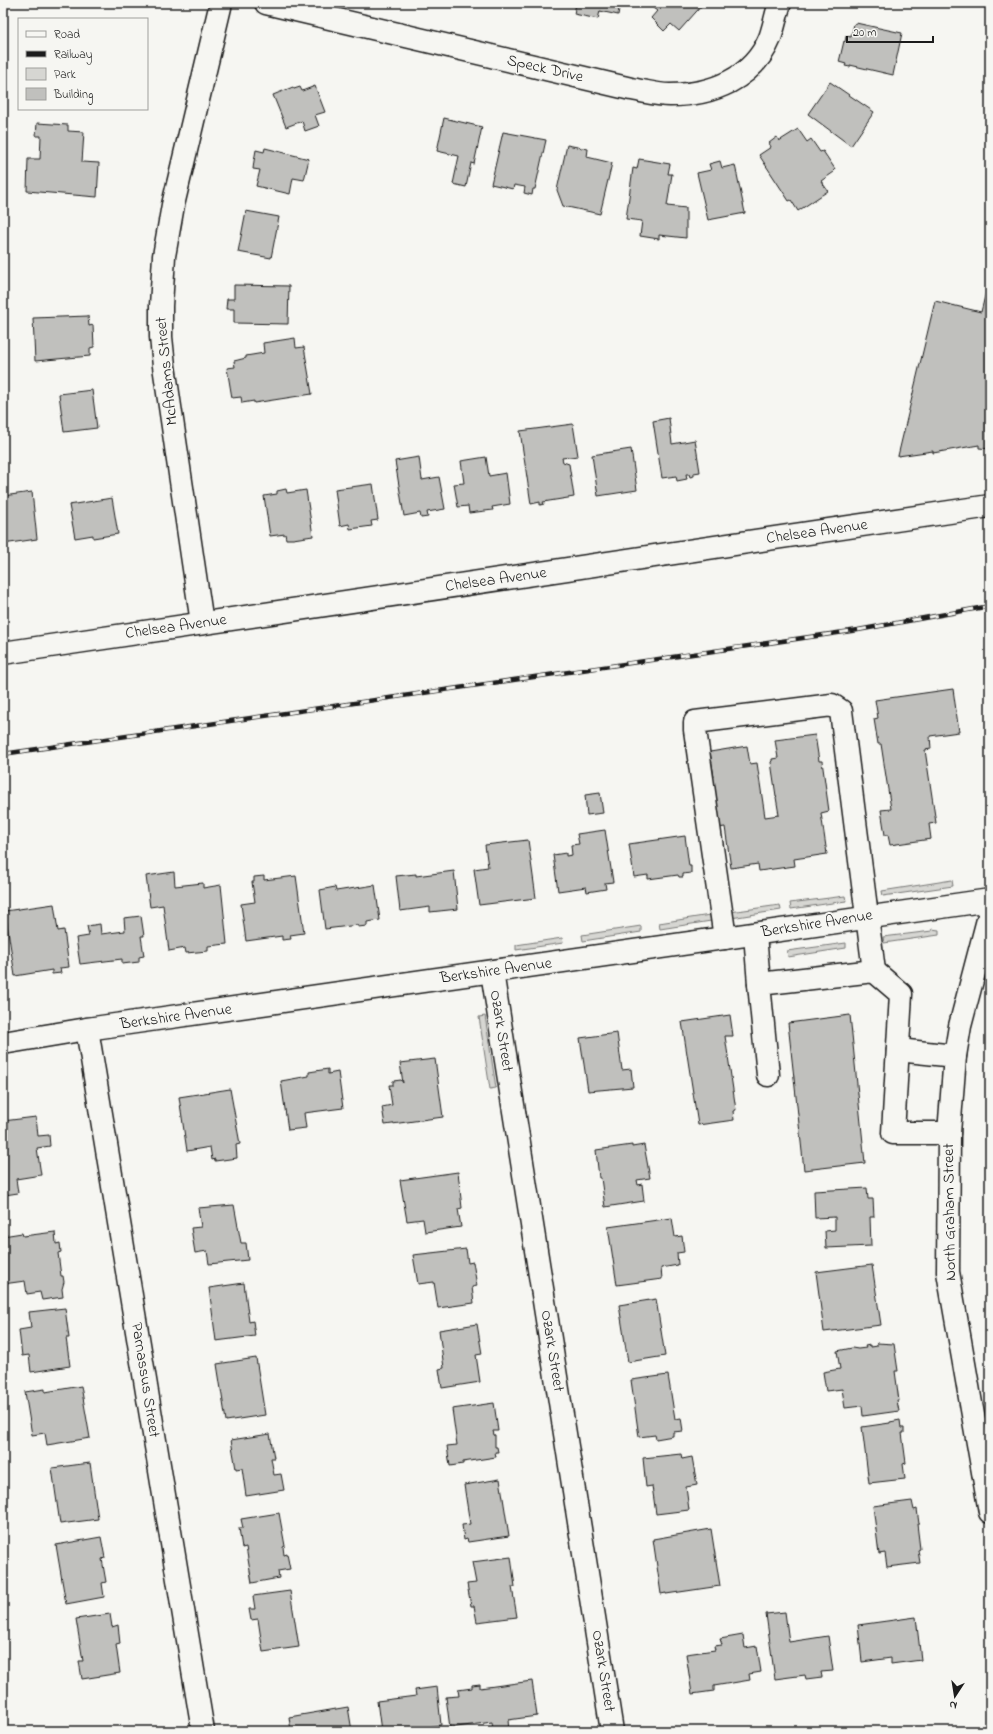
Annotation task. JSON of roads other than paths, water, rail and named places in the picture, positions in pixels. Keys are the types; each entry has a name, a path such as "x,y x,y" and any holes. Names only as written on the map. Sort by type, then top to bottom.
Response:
{"street":[{"name":"McAdams Street","path":"202,623 164,366 161,337 161,306 164,256 173,205 221,3"},
{"name":"Speck Drive","path":"266,3 631,89 669,95 701,92 727,84 748,70 762,54 770,38 780,3"},
{"name":"Chelsea Avenue","path":"3,653 990,506"},
{"path":"725,938 695,722 832,705 841,711 874,971 901,994 893,1133 948,1133"},
{"name":"Berkshire Avenue","path":"3,1043 86,1029 755,934 868,916 990,900"},
{"name":"North Graham Street","path":"990,912 960,1026 948,1133 948,1272 990,1512"},
{"path":"755,934 768,1075"},
{"path":"759,984 874,971"},
{"name":"Ozark Street","path":"492,972 612,1731"},
{"name":"Parnassus Street","path":"86,1029 203,1731"},
{"path":"898,1050 956,1056"}],"railway":[{"path":"3,754 858,630 990,606"}]}
